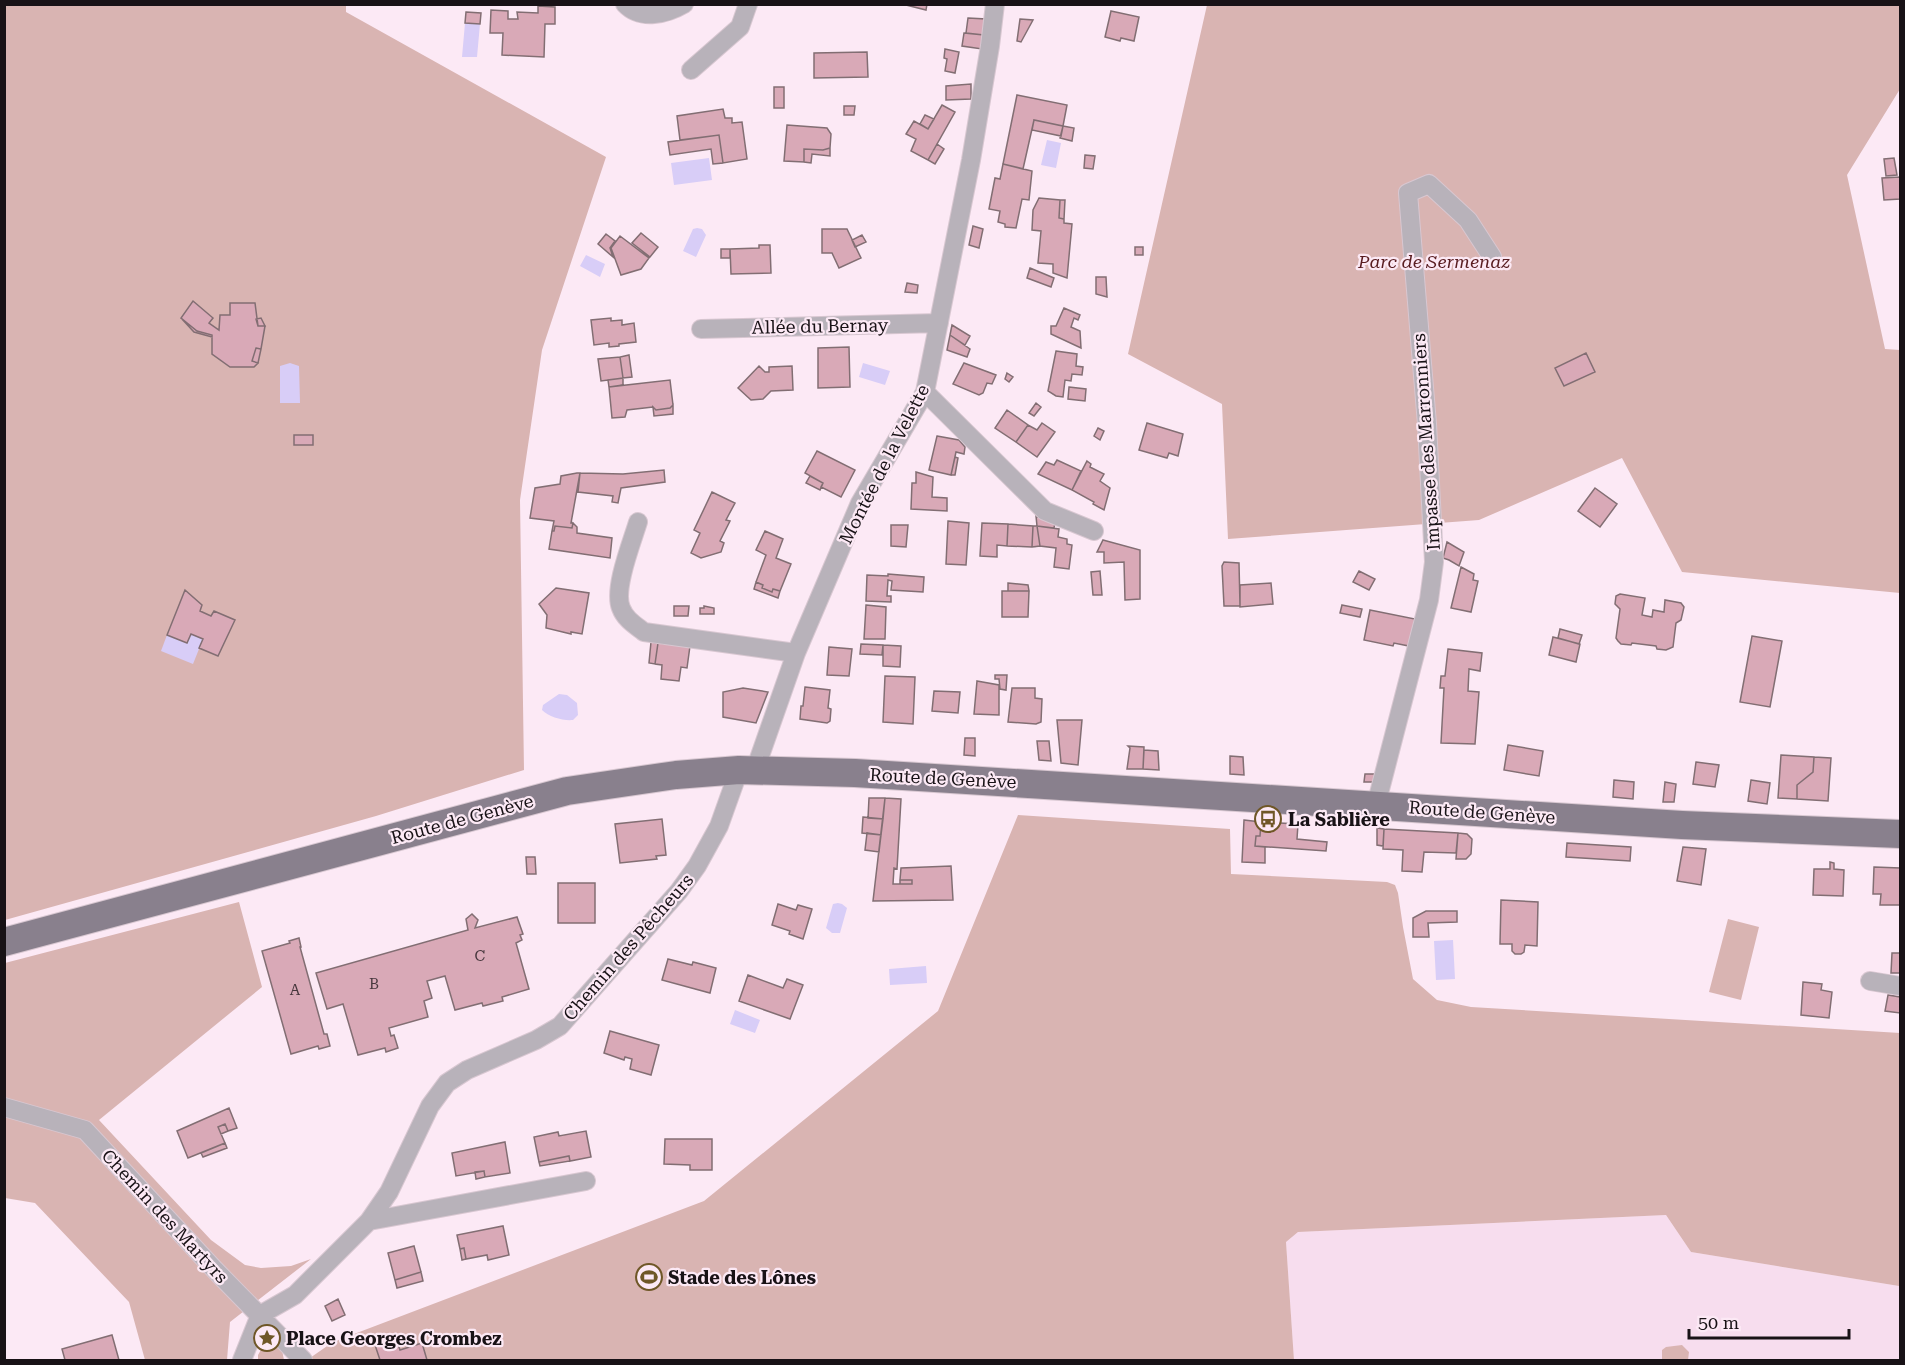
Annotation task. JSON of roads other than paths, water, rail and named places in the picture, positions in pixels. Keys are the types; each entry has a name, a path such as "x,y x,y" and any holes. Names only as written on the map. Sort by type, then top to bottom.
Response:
{"main road":[{"name":"Route de Genève","path":"4,942 567,791 676,775 747,770 866,774 1682,825 1900,834"}],"street":[{"path":"625,4 628,8 641,13 657,14 670,12 684,4"},
{"path":"691,70 740,27 748,4"},
{"name":"Montée de la Velette","path":"747,770 860,504 925,392 971,160 995,4"},
{"name":"Impasse des Marronniers","path":"1376,806 1429,600 1434,562 1427,424 1408,193 1429,183 1468,220 1492,257"},
{"name":"Allée du Bernay","path":"701,329 939,323"},
{"path":"925,392 1045,511 1095,531"},
{"path":"638,522 619,592 621,608 630,621 644,632 796,653"},
{"name":"Chemin des Pêcheurs","path":"260,1315 295,1295 369,1221 389,1192 429,1106 447,1083 467,1070 536,1040 560,1026 679,891 697,866 747,770"},
{"path":"1870,981 1900,986"},
{"name":"Chemin des Martyrs","path":"4,1107 85,1130 215,1270 303,1360"},
{"path":"369,1221 586,1181"},
{"path":"242,1360 260,1315"}],"place":[{"name":"La Sablière","path":"1268,819"},
{"name":"Stade des Lônes","path":"649,1277"},
{"name":"Place Georges Crombez","path":"267,1338"}],"park label":[{"name":"Parc de Sermenaz","path":"1434,261"}]}
